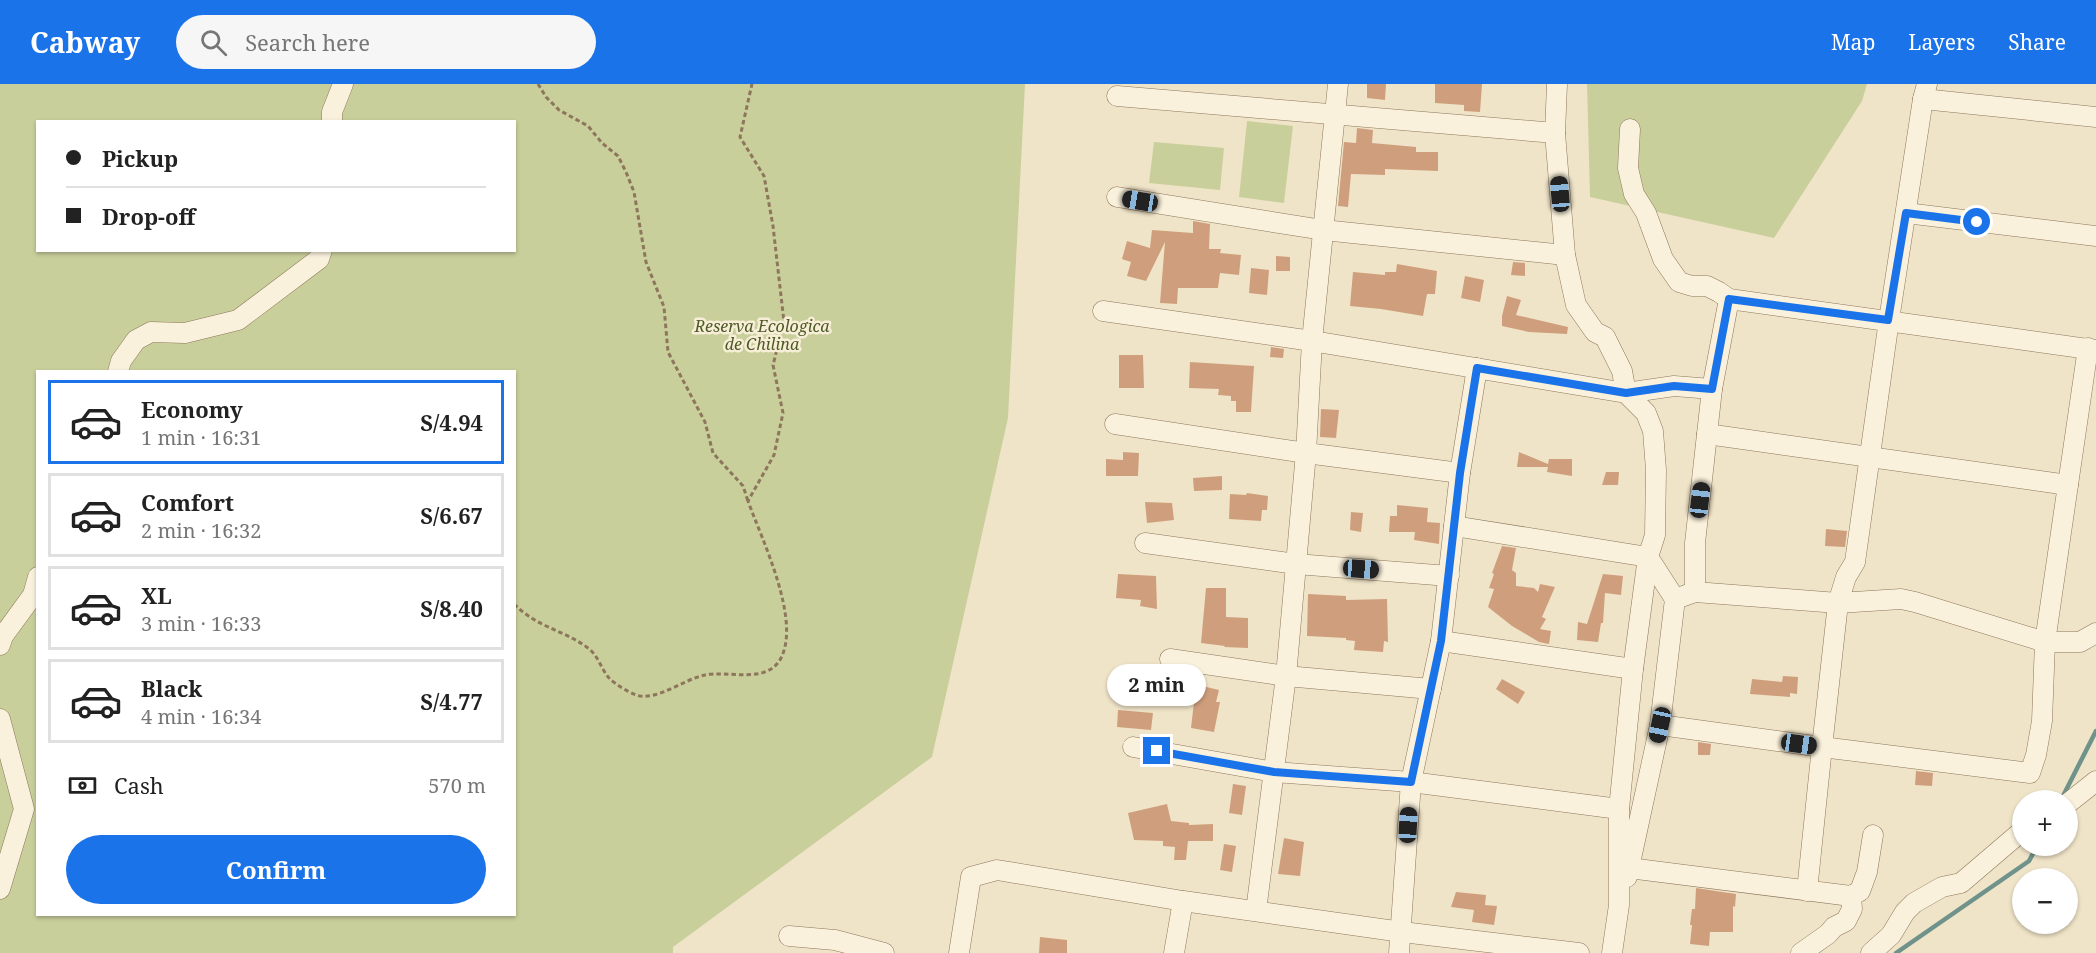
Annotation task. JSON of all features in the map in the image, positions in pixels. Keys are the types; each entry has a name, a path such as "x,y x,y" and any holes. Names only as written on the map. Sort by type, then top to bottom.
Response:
{"street":[{"path":"332,120 332,112 343,84"},
{"path":"1256,911 1286,676 1306,453 1312,340 1338,84"},
{"path":"1557,84 1555,133 1565,255 1576,305 1595,332 1605,337 1622,371 1626,393 1646,413 1653,431 1656,470 1655,535 1648,557 1633,669 1619,809 1619,905"},
{"path":"1807,891 1838,603 1846,577 1855,562 1888,320 1925,91 2096,117"},
{"path":"1117,96 1555,133"},
{"path":"1630,129 1628,168 1634,194 1646,213 1663,259 1678,282 1692,286 1707,286 1729,299 2092,349 2068,485 2045,642 2042,721 2030,773 1660,725"},
{"path":"1117,197 1323,230 1565,255"},
{"path":"1906,213 2096,236"},
{"path":"119,370 121,361 136,340 151,332 185,333 238,320 319,259 321,252"},
{"path":"1695,592 1695,543 1712,389 1729,299"},
{"path":"1103,311 1312,340 1626,393 1674,386 1712,389"},
{"path":"1399,953 1411,782 1441,641 1460,473 1477,368"},
{"path":"1115,424 1306,453 1460,473"},
{"path":"1707,434 2068,485"},
{"path":"1454,526 1648,557 1675,599 1660,725 1619,905 1612,953"},
{"path":"1145,543 1296,564 1449,576"},
{"path":"0,645 3,636 33,595 36,584"},
{"path":"1675,599 1695,592 1838,603 1901,600 1915,602 2045,642 2080,642 2096,633"},
{"path":"1441,641 1633,669"},
{"path":"1170,659 1286,676 1431,689"},
{"path":"0,719 24,809 0,889"},
{"path":"1133,747 1274,772 1411,782 1619,809"},
{"path":"2078,795 2096,781"},
{"path":"1629,868 1851,896 1860,891 1867,872 1873,834"},
{"path":"1871,953 1891,935 1905,912 1914,903 1942,888 1961,884 2012,840"},
{"path":"959,953 970,877 997,870 1183,901 1402,932 1579,953"},
{"path":"1801,953 1834,927 1846,921 1852,909 1851,896"},
{"path":"1174,953 1183,901"},
{"path":"789,936 835,940 884,953"}],"path":[{"path":"516,606 524,614 546,627 590,649 610,679 637,695 653,696 706,675 763,674 781,659 788,630 781,590 743,486 713,453 705,423 668,352 664,307 646,262 634,192 626,172 618,156 602,143 588,126 559,110 546,97 538,84"},
{"path":"748,501 774,455 783,413 773,365 784,322 773,226 764,176 740,137 752,84"}],"green space":[{"name":"Reserva Ecologica de Chilina","path":"0,84 1025,84 1008,418 932,757 673,947 673,953 0,953"},
{"path":"1587,84 1867,84 1862,101 1774,238 1590,197"},
{"path":"1247,121 1293,126 1284,203 1239,197"},
{"path":"1154,142 1224,148 1220,190 1149,183"}],"building":[{"path":"1367,84 1386,84 1385,100 1367,98"},
{"path":"1435,84 1482,84 1480,112 1464,111 1464,105 1435,103"},
{"path":"1357,128 1373,130 1372,143 1416,147 1416,152 1438,152 1438,171 1385,169 1385,175 1351,174 1348,207 1338,206 1344,142 1356,143"},
{"path":"1193,221 1210,224 1209,249 1221,249 1220,253 1241,255 1239,275 1220,273 1218,288 1178,288 1177,304 1160,303 1165,242 1146,281 1127,276 1131,262 1122,259 1127,241 1150,248 1152,230 1193,233"},
{"path":"1276,256 1290,257 1290,271 1276,271"},
{"path":"1513,262 1525,263 1525,276 1511,275"},
{"path":"1397,264 1437,271 1435,294 1427,294 1423,316 1350,306 1353,272 1385,275 1385,272 1396,272"},
{"path":"1251,268 1269,270 1267,295 1249,293"},
{"path":"1465,276 1484,280 1480,302 1461,298"},
{"path":"1507,296 1521,300 1516,315 1568,327 1567,334 1529,332 1502,326"},
{"path":"1271,347 1284,349 1283,358 1270,357"},
{"path":"1119,355 1143,355 1144,388 1119,388"},
{"path":"1190,362 1254,366 1251,412 1236,412 1236,401 1231,401 1231,396 1218,395 1219,389 1189,388"},
{"path":"1321,409 1339,410 1336,438 1320,437"},
{"path":"1123,452 1139,453 1138,476 1106,476 1106,459 1123,460"},
{"path":"1519,452 1548,464 1549,459 1572,459 1572,476 1547,472 1548,467 1517,467"},
{"path":"1606,472 1619,472 1618,485 1602,485"},
{"path":"1222,476 1222,490 1194,491 1193,478"},
{"path":"1247,493 1268,496 1267,510 1262,510 1261,521 1229,519 1230,494 1246,495"},
{"path":"1145,502 1172,503 1174,520 1147,523"},
{"path":"1397,505 1428,508 1427,522 1440,523 1439,544 1414,540 1415,532 1389,532 1390,516 1397,516"},
{"path":"1351,512 1363,513 1361,532 1350,530"},
{"path":"1826,529 1847,531 1845,547 1825,546"},
{"path":"1502,546 1516,548 1512,570 1516,573 1516,586 1534,588 1538,592 1540,584 1555,587 1542,617 1546,619 1540,629 1551,631 1549,644 1539,642 1512,626 1488,607 1494,589 1489,588 1494,574 1492,573"},
{"path":"1118,574 1156,576 1157,609 1140,606 1141,600 1116,598"},
{"path":"1603,574 1623,576 1621,595 1605,593 1603,623 1601,623 1598,642 1577,640 1578,622 1587,624"},
{"path":"1206,588 1226,588 1226,617 1248,618 1248,648 1201,643"},
{"path":"1308,594 1346,596 1346,600 1387,599 1388,642 1384,641 1383,652 1354,650 1355,641 1346,640 1346,638 1307,636"},
{"path":"1148,673 1198,681 1198,685 1219,690 1216,702 1220,702 1214,732 1191,728 1194,702 1117,687 1117,680 1147,681"},
{"path":"1783,676 1798,677 1797,694 1790,693 1790,697 1750,694 1752,679 1782,682"},
{"path":"1502,679 1525,692 1518,704 1496,689"},
{"path":"1118,710 1153,713 1151,730 1117,727"},
{"path":"1698,742 1711,744 1710,755 1698,755"},
{"path":"1916,771 1933,773 1932,786 1915,785"},
{"path":"1233,784 1246,786 1242,815 1229,813"},
{"path":"1167,804 1171,821 1189,823 1189,825 1213,824 1213,841 1188,841 1186,860 1174,860 1175,847 1163,846 1163,841 1134,840 1128,813"},
{"path":"1284,838 1304,842 1300,876 1278,874"},
{"path":"1224,844 1236,846 1232,872 1220,870"},
{"path":"1696,888 1736,894 1735,907 1733,906 1733,932 1710,932 1709,946 1690,944 1692,925 1690,925 1692,909 1695,909"},
{"path":"1456,892 1486,895 1485,905 1497,906 1494,925 1472,922 1474,910 1451,907"},
{"path":"1040,937 1067,940 1067,953 1039,953"}],"waterway":[{"path":"2066,790 2096,731"},
{"path":"1896,953 2029,861 2032,856"}],"route":[{"path":"1157,751 1274,772 1411,782 1441,641 1460,473 1477,368 1626,393 1674,386 1712,389 1729,299 1888,320 1906,213 1977,222"}]}
